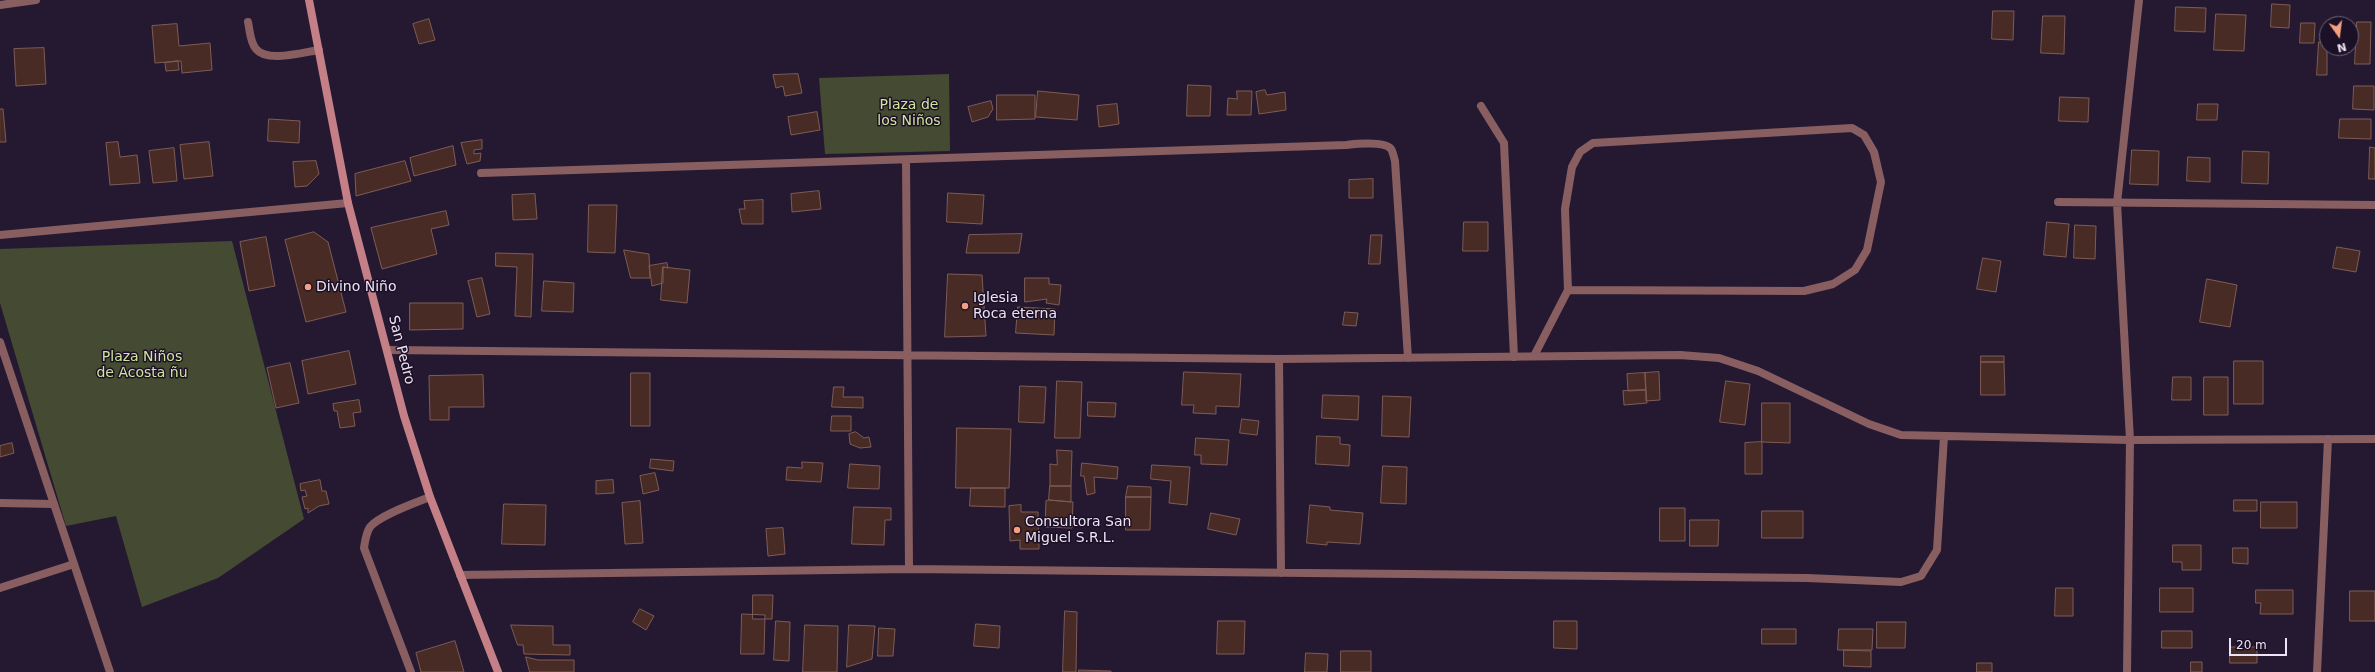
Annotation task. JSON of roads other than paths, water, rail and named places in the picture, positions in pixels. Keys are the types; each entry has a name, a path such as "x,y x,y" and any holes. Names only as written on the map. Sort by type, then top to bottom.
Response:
{"main road":[{"name":"San Pedro","path":"309,0 348,203 388,350 404,416 430,498 498,672"}],"street":[{"path":"0,5 36,0"},
{"path":"2127,672 2130,440 2117,203 2139,0"},
{"path":"248,22 252,42 256,50 265,55 277,56 319,50"},
{"path":"1481,106 1504,143 1514,357"},
{"path":"1534,356 1568,290 1565,209 1572,167 1580,152 1593,143 1852,128 1864,135 1874,152 1881,182 1867,250 1855,270 1833,284 1804,291 1568,290"},
{"path":"481,173 1375,144 1387,146 1391,149 1395,161 1408,358"},
{"path":"906,160 909,569"},
{"path":"2058,202 2375,205"},
{"path":"0,235 348,203"},
{"path":"0,342 110,672"},
{"path":"388,350 1279,359 1680,355 1719,358 1758,371 1869,424 1901,435 2130,440 2375,439"},
{"path":"1279,359 1281,573"},
{"path":"460,575 909,569 1807,578 1901,582 1921,576 1937,550 1944,436"},
{"path":"2317,672 2328,439"},
{"path":"411,672 364,548 365,538 371,526 401,508 430,498"},
{"path":"0,503 54,504"},
{"path":"0,588 74,564"}],"place":[{"name":"Divino Niño","path":"308,287"},
{"name":"Iglesia Roca eterna","path":"965,306"},
{"name":"Consultora San Miguel S.R.L.","path":"1017,530"}],"park label":[{"name":"Plaza de los Niños","path":"909,114"},
{"name":"Plaza Niños de Acosta ñu","path":"142,366"}]}
